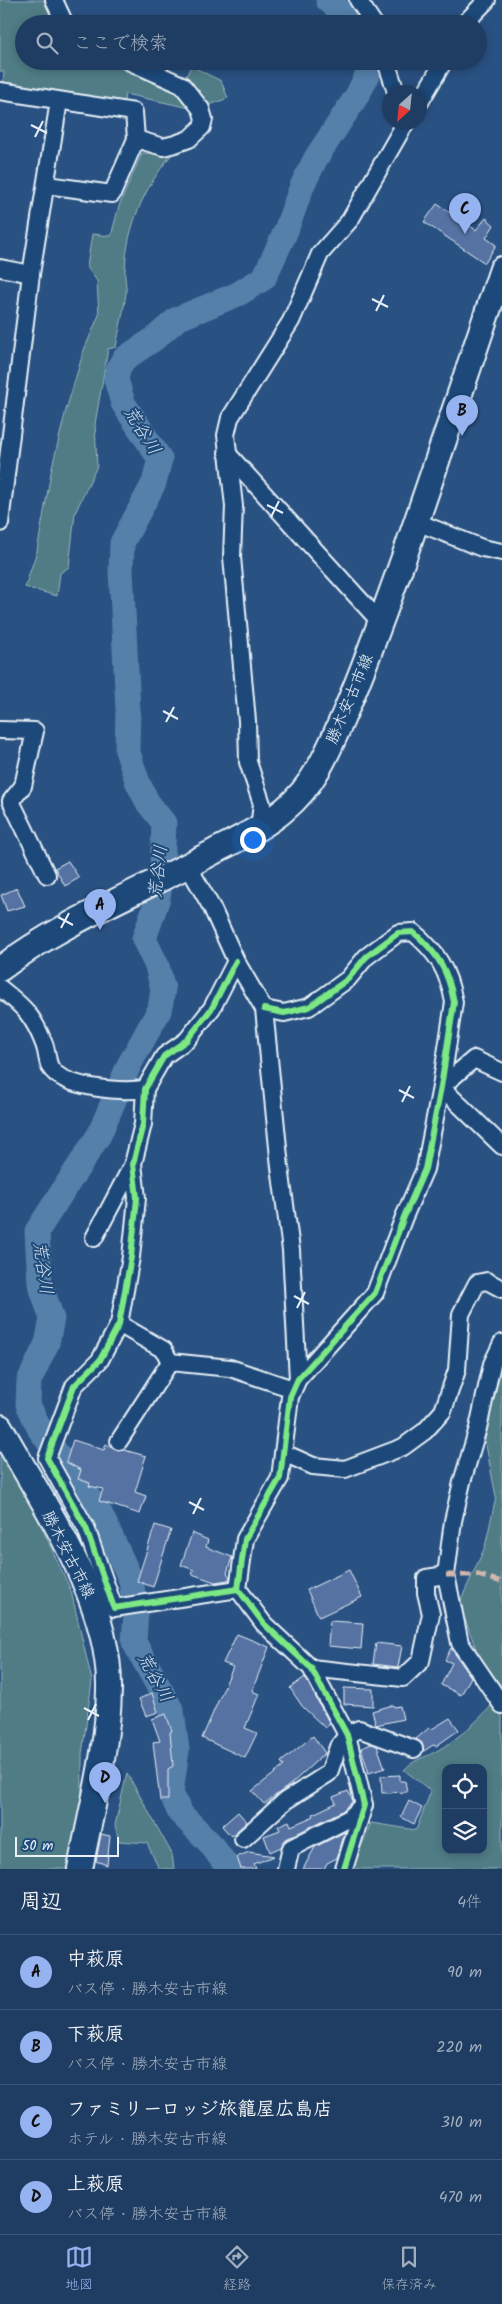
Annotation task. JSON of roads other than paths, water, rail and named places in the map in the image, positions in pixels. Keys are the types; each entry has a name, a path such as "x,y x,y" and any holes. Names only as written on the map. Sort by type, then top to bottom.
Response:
{"main road":[{"name":"勝木安古市線","path":"0,969 34,945 89,914 184,868 259,828 283,812 303,794 326,757 381,623 502,269"},
{"name":"勝木安古市線","path":"0,1427 74,1561 92,1600 106,1649 109,1689 106,1727 80,1869"}],"street":[{"path":"54,0 61,15"},
{"path":"358,0 368,15"},
{"path":"473,15 487,0"},
{"path":"136,138 163,147 175,144 189,139 202,127 204,119 201,109 182,85 148,70"},
{"path":"389,70 394,85"},
{"path":"427,90 439,70"},
{"path":"0,91 134,112 136,138 112,194 47,184"},
{"path":"0,523 7,411 47,184 59,100"},
{"path":"259,828 262,804 248,762 247,721 232,557 234,506 226,435 230,418 290,321 320,254 350,220 402,130"},
{"path":"0,268 31,274"},
{"path":"227,453 381,623"},
{"path":"417,522 482,548 502,552"},
{"path":"0,730 35,731 23,786 11,801 47,874"},
{"path":"184,868 212,908 236,961 264,1009 280,1167 291,1250 295,1384"},
{"path":"264,1009 284,1013 308,1007 348,979 366,957 398,933 413,932 438,956 452,990 454,1002 441,1088 425,1169 404,1216 375,1293 295,1384 290,1397 280,1478 245,1539 238,1589 264,1624 311,1668 347,1734 364,1805 344,1869"},
{"path":"94,1238 133,1164 143,1124 145,1089 164,1056 187,1040 212,1008 236,961"},
{"path":"0,988 24,1006 36,1021 50,1067 68,1082 126,1092 145,1089"},
{"path":"441,1088 474,1059 502,1072"},
{"path":"441,1088 502,1146"},
{"path":"133,1164 137,1198 131,1257 119,1324 100,1360 74,1386 47,1458 86,1528 114,1608 238,1589"},
{"path":"284,1453 313,1466 345,1469 403,1447 425,1432 443,1411 457,1370 461,1314 470,1295 477,1283 487,1281 502,1289"},
{"path":"119,1324 164,1350 170,1362"},
{"path":"502,1343 492,1364 478,1428 462,1482 453,1521 446,1575 460,1643 502,1704"},
{"path":"170,1362 230,1368 295,1384"},
{"path":"119,1441 170,1362"},
{"path":"311,1668 403,1678 421,1661 432,1614 426,1594 426,1578 446,1575"},
{"path":"243,1839 285,1801 328,1773 338,1747 347,1734 359,1729 414,1749"},
{"path":"286,1869 291,1848 348,1819 364,1805"}],"waterway":[{"name":"荒谷川","path":"328,0 345,15"},
{"name":"荒谷川","path":"229,1869 210,1843 180,1813 171,1793 177,1750 172,1711 134,1642 136,1612 131,1580 100,1513 40,1430 28,1404 29,1381 47,1343 52,1319 40,1283 37,1231 99,1135 129,1065 160,1009 163,989 157,966 144,939 158,898 162,870 164,823 148,803 138,783 127,750 128,710 121,570 122,543 154,483 160,459 123,403 116,379 119,367 124,359 154,339 177,319 238,294 264,278 285,233 302,186 316,158 358,94 370,70"}],"place":[{"name":"ファミリーロッジ旅籠屋広島店","path":"465,234"},
{"name":"下萩原","path":"462,436"},
{"name":"中萩原","path":"100,930"},
{"name":"上萩原","path":"105,1803"}]}
